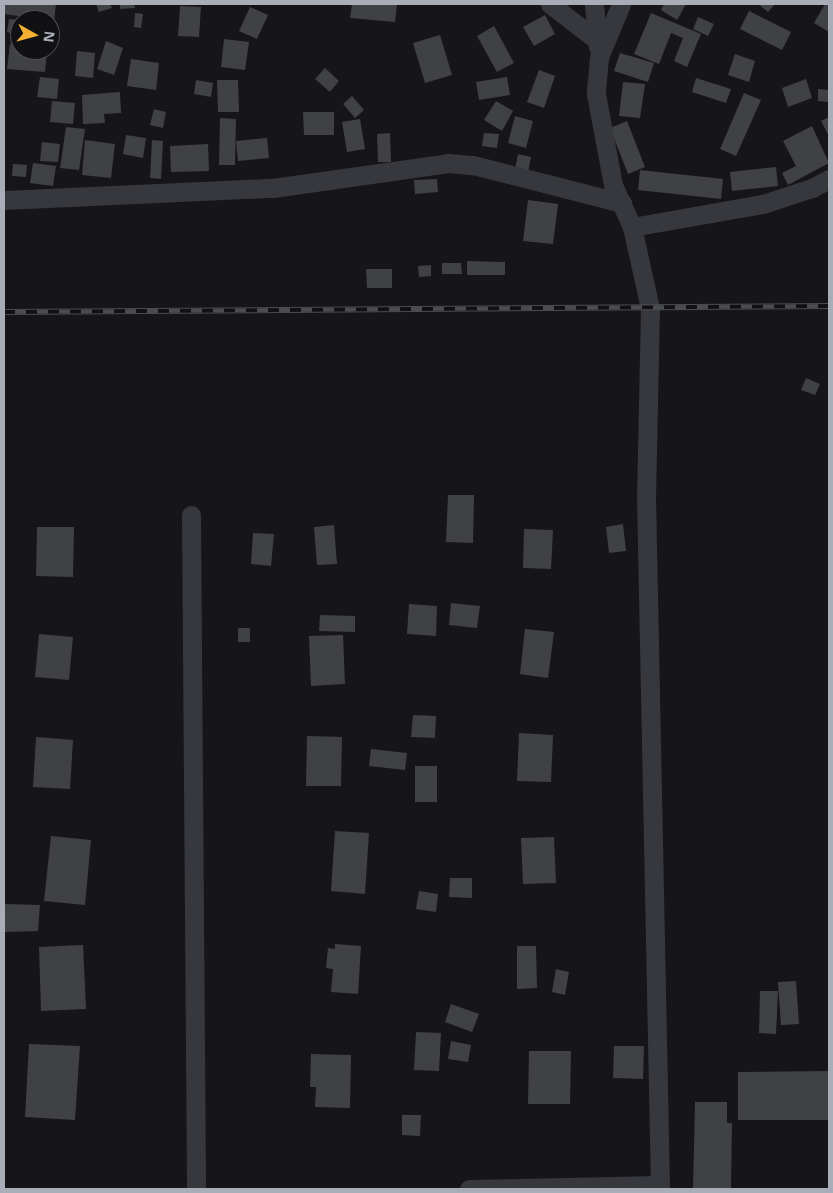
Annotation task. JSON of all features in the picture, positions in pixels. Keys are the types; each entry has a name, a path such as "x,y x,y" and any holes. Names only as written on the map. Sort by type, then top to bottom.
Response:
{"street":[{"path":"550,4 598,49"},
{"path":"469,1189 659,1187 646,496 650,308 632,227 622,204 600,132 596,94 598,49 594,4"},
{"path":"598,49 621,4"},
{"path":"4,200 273,188 448,163 473,165 622,204"},
{"path":"632,227 763,204 812,188 829,179"},
{"path":"191,515 196,1189"}],"building":[{"path":"4,4 56,4 55,10 10,10 10,15 4,14"},
{"path":"96,4 110,4 112,8 99,12"},
{"path":"120,4 134,4 135,8 120,9"},
{"path":"352,4 397,4 395,22 350,18"},
{"path":"664,4 686,4 677,20 661,10"},
{"path":"758,4 775,4 768,12"},
{"path":"825,4 829,4 829,32 814,23"},
{"path":"180,6 201,7 199,37 178,36"},
{"path":"250,7 268,15 257,39 239,31"},
{"path":"749,11 791,32 782,50 740,29"},
{"path":"135,13 143,14 141,28 134,27"},
{"path":"651,13 701,34 687,67 674,61 683,38 671,33 659,64 634,54"},
{"path":"545,15 555,34 534,46 523,27"},
{"path":"698,17 714,24 708,36 693,29"},
{"path":"9,19 10,19 10,33 7,32"},
{"path":"494,26 514,63 497,72 477,36"},
{"path":"440,35 452,75 425,83 413,43"},
{"path":"224,39 249,42 245,70 221,67"},
{"path":"106,41 123,48 114,75 97,69"},
{"path":"10,44 10,60 46,60 45,72 7,69"},
{"path":"77,51 95,53 93,78 75,76"},
{"path":"620,53 654,63 648,82 614,71"},
{"path":"735,54 755,61 749,82 728,75"},
{"path":"131,59 159,63 156,90 127,86"},
{"path":"325,68 339,81 330,92 315,79"},
{"path":"539,70 555,76 544,108 527,102"},
{"path":"40,77 59,79 57,99 37,97"},
{"path":"507,77 510,95 479,100 476,82"},
{"path":"696,78 731,89 726,103 692,92"},
{"path":"806,79 812,98 788,107 782,88"},
{"path":"196,80 213,83 211,97 194,94"},
{"path":"217,80 238,80 239,112 218,112"},
{"path":"623,82 645,84 640,118 619,116"},
{"path":"818,89 829,90 829,102 818,101"},
{"path":"120,92 121,113 104,114 105,123 83,124 82,95"},
{"path":"744,93 761,100 736,156 720,149"},
{"path":"352,96 364,110 355,118 343,104"},
{"path":"52,101 75,103 73,124 50,122"},
{"path":"496,101 513,111 502,131 484,120"},
{"path":"154,109 166,112 163,128 150,125"},
{"path":"303,112 334,112 334,135 304,135"},
{"path":"515,116 533,121 526,148 508,143"},
{"path":"829,117 829,136 821,121"},
{"path":"220,118 236,119 235,165 219,165"},
{"path":"360,119 365,149 347,152 342,122"},
{"path":"627,121 645,167 628,174 610,128"},
{"path":"812,126 829,163 788,185 782,173 796,166 783,141"},
{"path":"66,127 85,129 79,170 60,168"},
{"path":"390,133 391,162 378,162 377,134"},
{"path":"484,133 499,134 497,148 482,146"},
{"path":"126,135 146,138 143,158 123,154"},
{"path":"267,138 269,158 238,161 236,141"},
{"path":"85,140 115,144 111,178 82,175"},
{"path":"152,140 163,141 161,179 150,178"},
{"path":"42,142 60,144 58,162 40,161"},
{"path":"208,144 209,171 171,172 170,146"},
{"path":"518,154 531,157 528,172 515,169"},
{"path":"33,163 56,166 53,186 30,183"},
{"path":"13,164 27,165 26,177 12,176"},
{"path":"776,167 778,186 732,191 730,172"},
{"path":"640,170 723,179 721,199 638,190"},
{"path":"437,179 438,192 415,194 414,180"},
{"path":"528,200 558,204 553,244 523,241"},
{"path":"467,261 505,262 505,275 467,275"},
{"path":"442,263 461,263 462,274 442,274"},
{"path":"431,265 431,276 419,277 418,266"},
{"path":"366,269 392,269 392,288 367,288"},
{"path":"806,378 820,384 815,395 801,390"},
{"path":"448,495 474,495 473,543 446,542"},
{"path":"623,524 626,551 609,553 606,527"},
{"path":"334,525 337,564 317,565 314,527"},
{"path":"37,527 74,527 73,577 36,576"},
{"path":"524,529 553,530 551,569 523,568"},
{"path":"253,533 274,534 271,566 251,564"},
{"path":"451,603 480,606 477,628 449,625"},
{"path":"409,604 437,606 436,636 407,634"},
{"path":"320,615 355,616 355,632 319,631"},
{"path":"238,628 250,628 250,642 238,642"},
{"path":"525,629 554,632 548,678 520,674"},
{"path":"39,634 73,637 69,680 35,677"},
{"path":"343,635 345,684 311,686 309,636"},
{"path":"413,715 436,716 435,738 411,737"},
{"path":"519,733 553,735 551,782 517,781"},
{"path":"307,736 342,737 341,786 306,786"},
{"path":"36,737 73,740 70,789 33,787"},
{"path":"371,749 407,753 405,770 369,766"},
{"path":"415,766 437,766 437,802 415,802"},
{"path":"335,831 369,833 365,894 331,891"},
{"path":"51,836 91,840 85,905 44,901"},
{"path":"554,837 556,883 523,884 521,838"},
{"path":"450,878 472,878 472,898 449,897"},
{"path":"419,891 438,894 436,912 416,909"},
{"path":"4,904 40,905 38,931 4,932"},
{"path":"335,944 361,946 358,994 331,992 333,969 326,968 328,948 335,949"},
{"path":"83,945 86,1009 41,1011 39,947"},
{"path":"517,946 536,946 537,988 517,989"},
{"path":"556,969 569,972 565,995 552,992"},
{"path":"796,981 799,1024 781,1025 778,982"},
{"path":"760,991 778,991 776,1034 759,1033"},
{"path":"451,1004 479,1014 472,1032 445,1022"},
{"path":"416,1032 441,1033 439,1071 414,1070"},
{"path":"451,1041 471,1045 468,1062 448,1059"},
{"path":"29,1044 80,1046 75,1120 25,1117"},
{"path":"614,1046 644,1046 643,1079 613,1078"},
{"path":"529,1051 571,1051 570,1104 528,1104"},
{"path":"311,1054 351,1055 350,1108 315,1107 316,1087 310,1087"},
{"path":"829,1071 829,1120 738,1120 738,1072"},
{"path":"695,1102 727,1102 727,1123 732,1123 731,1189 693,1189"},
{"path":"402,1115 421,1115 420,1136 402,1135"}],"railway":[{"path":"4,312 829,306"}]}
